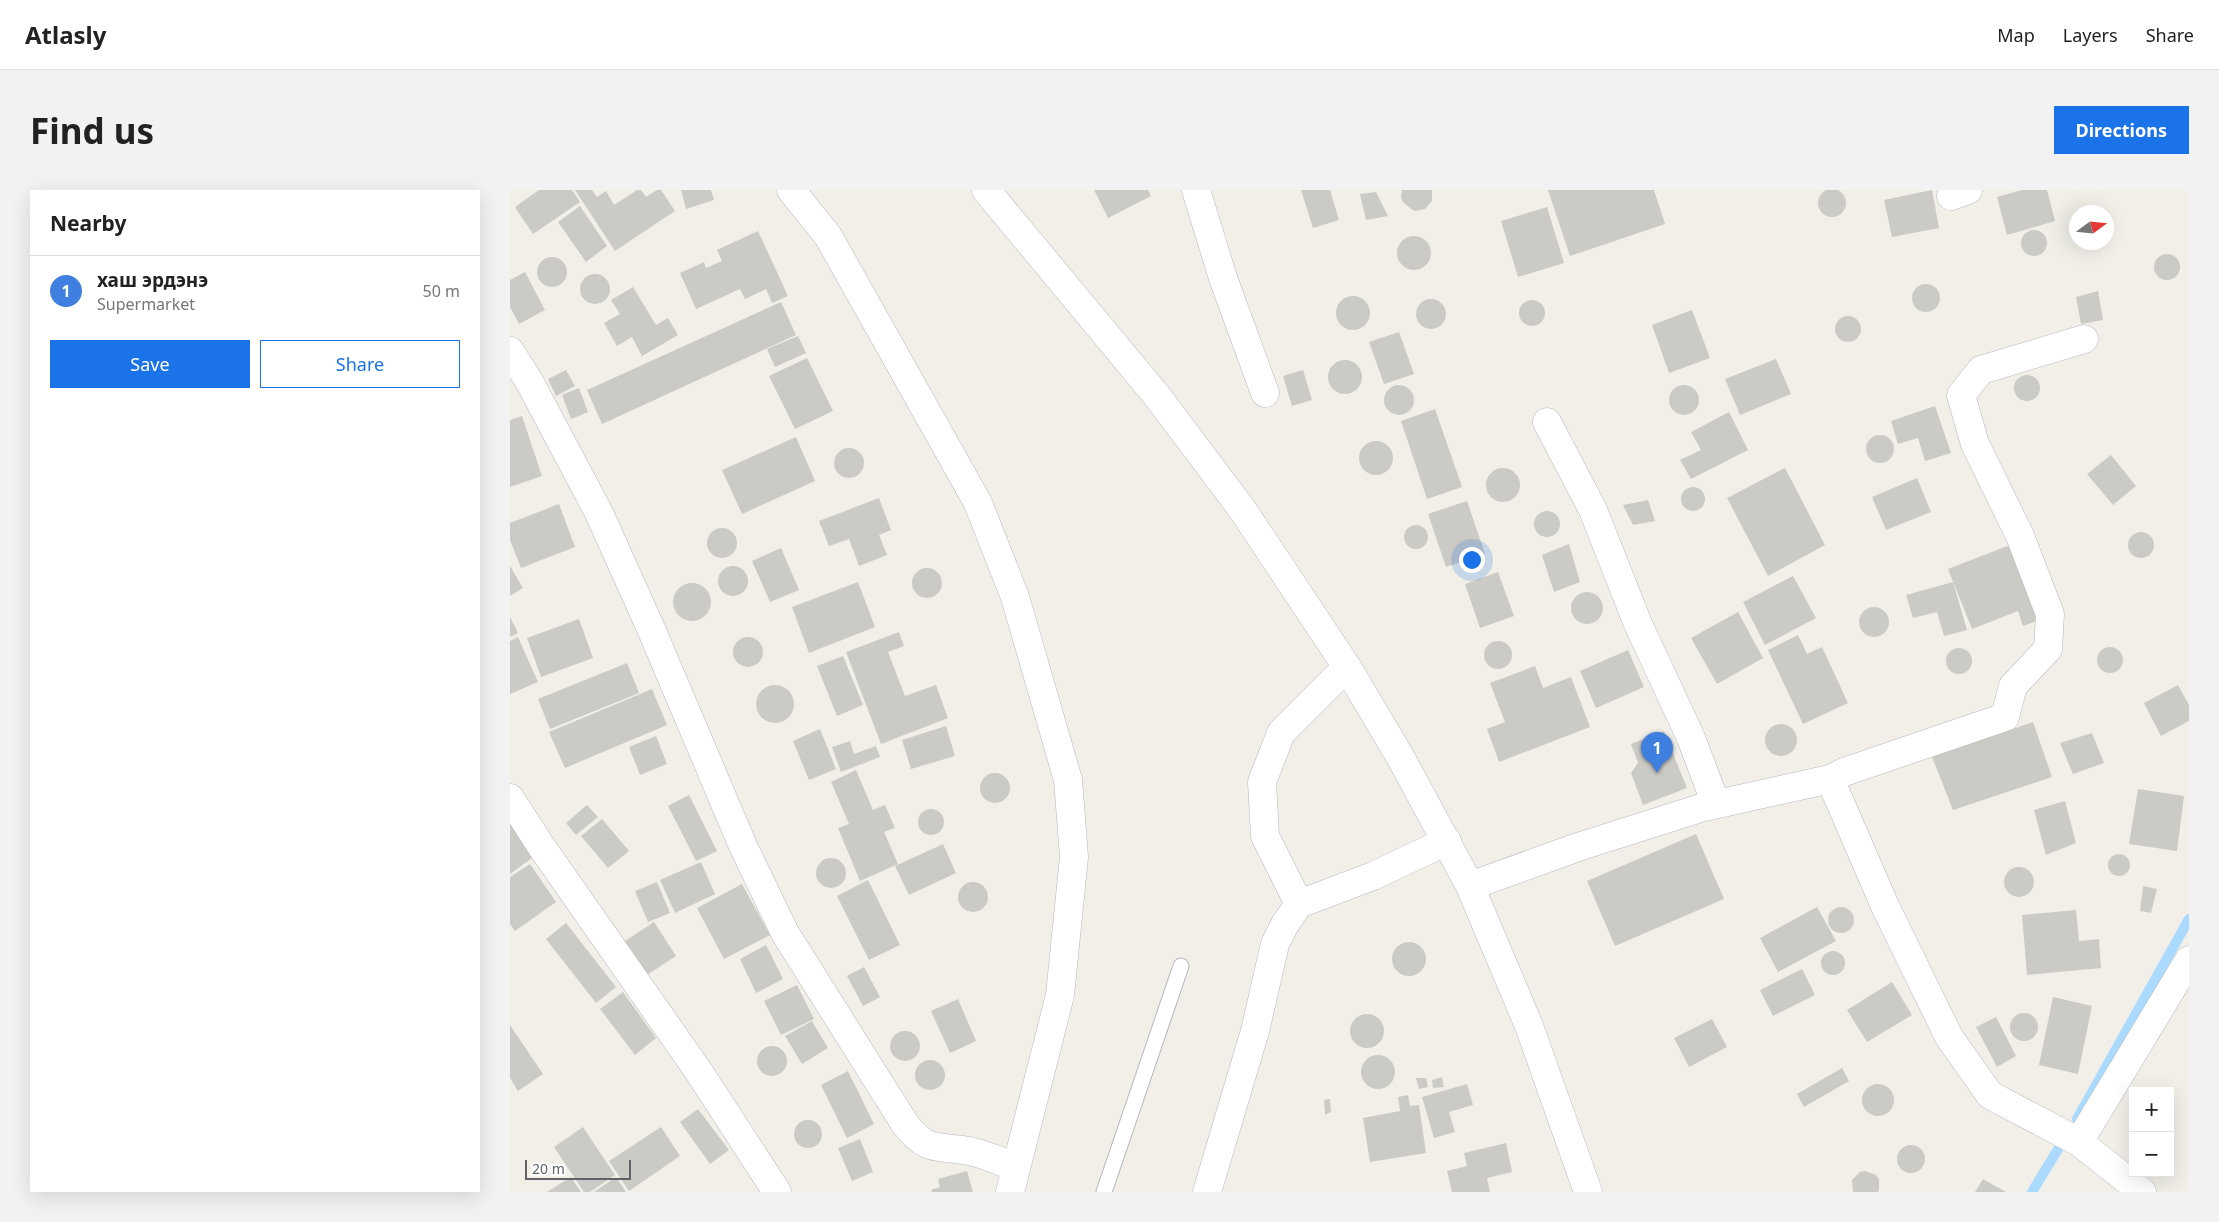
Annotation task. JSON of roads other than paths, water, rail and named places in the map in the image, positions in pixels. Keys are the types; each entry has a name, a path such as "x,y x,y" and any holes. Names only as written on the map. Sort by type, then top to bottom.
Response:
{"street":[{"path":"510,351 529,381 599,513 652,631 743,846 785,933 904,1124 916,1138 937,1148 969,1151 1013,1180 1060,995 1074,857 1068,780 1015,597 978,503 828,236 791,190"},
{"path":"986,190 1162,404 1242,509 1348,666 1447,841 1470,886 1529,1026 1588,1192"},
{"path":"1196,190 1223,278 1265,393"},
{"path":"1470,886 1578,847 1716,804 1830,779 1844,772 2005,717 2013,686 2048,649 2050,614 2020,536 1975,444 1962,394 1981,370 2084,339"},
{"path":"1548,422 1593,510 1638,624 1691,738 1716,804"},
{"path":"1299,904 1265,836 1262,782 1281,733 1348,666"},
{"path":"1830,779 1885,906 1954,1044 1990,1095 2079,1142 2142,1192"},
{"path":"510,798 541,846 700,1072 777,1192"},
{"path":"1206,1192 1254,1031 1275,944 1285,924 1299,904 1373,876 1447,841"},
{"path":"2079,1142 2189,960"}],"lane":[{"path":"1104,1192 1181,966"}],"waterway":[{"path":"2077,1119 2189,919"},
{"path":"2032,1192 2063,1141"}],"place":[{"name":"хаш эрдэнэ","path":"1657,773"}]}
